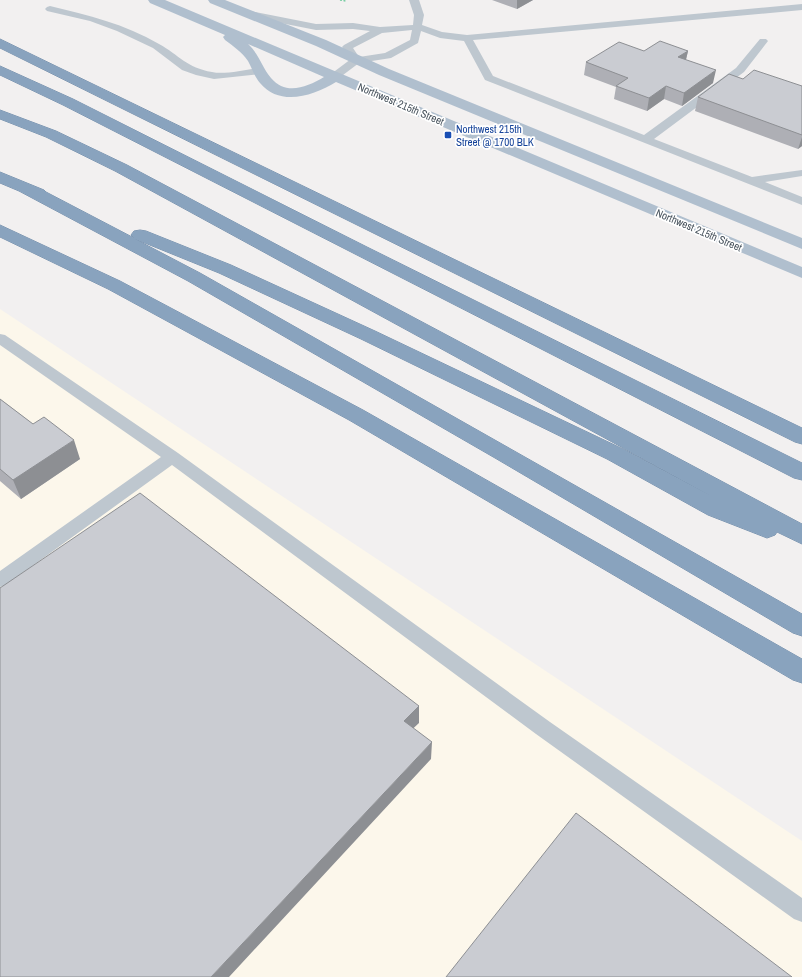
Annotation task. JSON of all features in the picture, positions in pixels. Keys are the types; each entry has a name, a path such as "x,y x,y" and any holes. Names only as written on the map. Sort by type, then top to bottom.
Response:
{"highway":[{"path":"0,43 802,437"},
{"path":"0,70 75,105 361,252 802,472"},
{"path":"0,114 51,134 121,168 802,535"},
{"path":"0,177 233,272 615,454 716,510 802,543"},
{"path":"25,188 194,277 510,456 802,626"},
{"path":"0,230 114,285 356,415 802,672"}],"main road":[{"name":"Northwest 215th Street","path":"154,0 802,273"},
{"name":"Northwest 215th Street","path":"214,0 802,244"},
{"path":"221,27 238,45 249,53 264,79 277,90 290,93 303,92 315,89 335,76"}],"lane":[{"path":"335,76 356,60 387,56 415,41 419,16 414,0"},
{"path":"248,13 316,27 353,26 380,30 418,27 440,35 467,38 529,29 802,7"},
{"path":"50,9 92,19 120,29 156,46 186,68 200,73 214,76 260,71"},
{"path":"356,60 347,47 380,30"},
{"path":"467,38 489,78 802,201"},
{"path":"645,140 740,70 763,41"},
{"path":"751,181 802,173"},
{"path":"0,338 172,457 543,728 802,911"},
{"path":"0,580 172,457"}],"path":[{"path":"340,0 346,1"}],"shaded area":[{"path":"0,309 802,841 802,977 0,977"}],"building":[{"path":"660,41 688,51 678,57 716,70 684,93 666,86 649,98 616,86 628,78 586,62 619,42 644,51"},
{"path":"754,70 802,86 802,135 698,97 729,74 743,79"},
{"path":"0,399 33,424 44,417 74,440 13,480 0,469"},
{"path":"140,493 419,706 404,721 432,742 211,977 0,977 0,588"},
{"path":"576,813 792,977 446,977"}],"place":[{"name":"Northwest 215th Street @ 1700 BLK","path":"448,135"}]}
